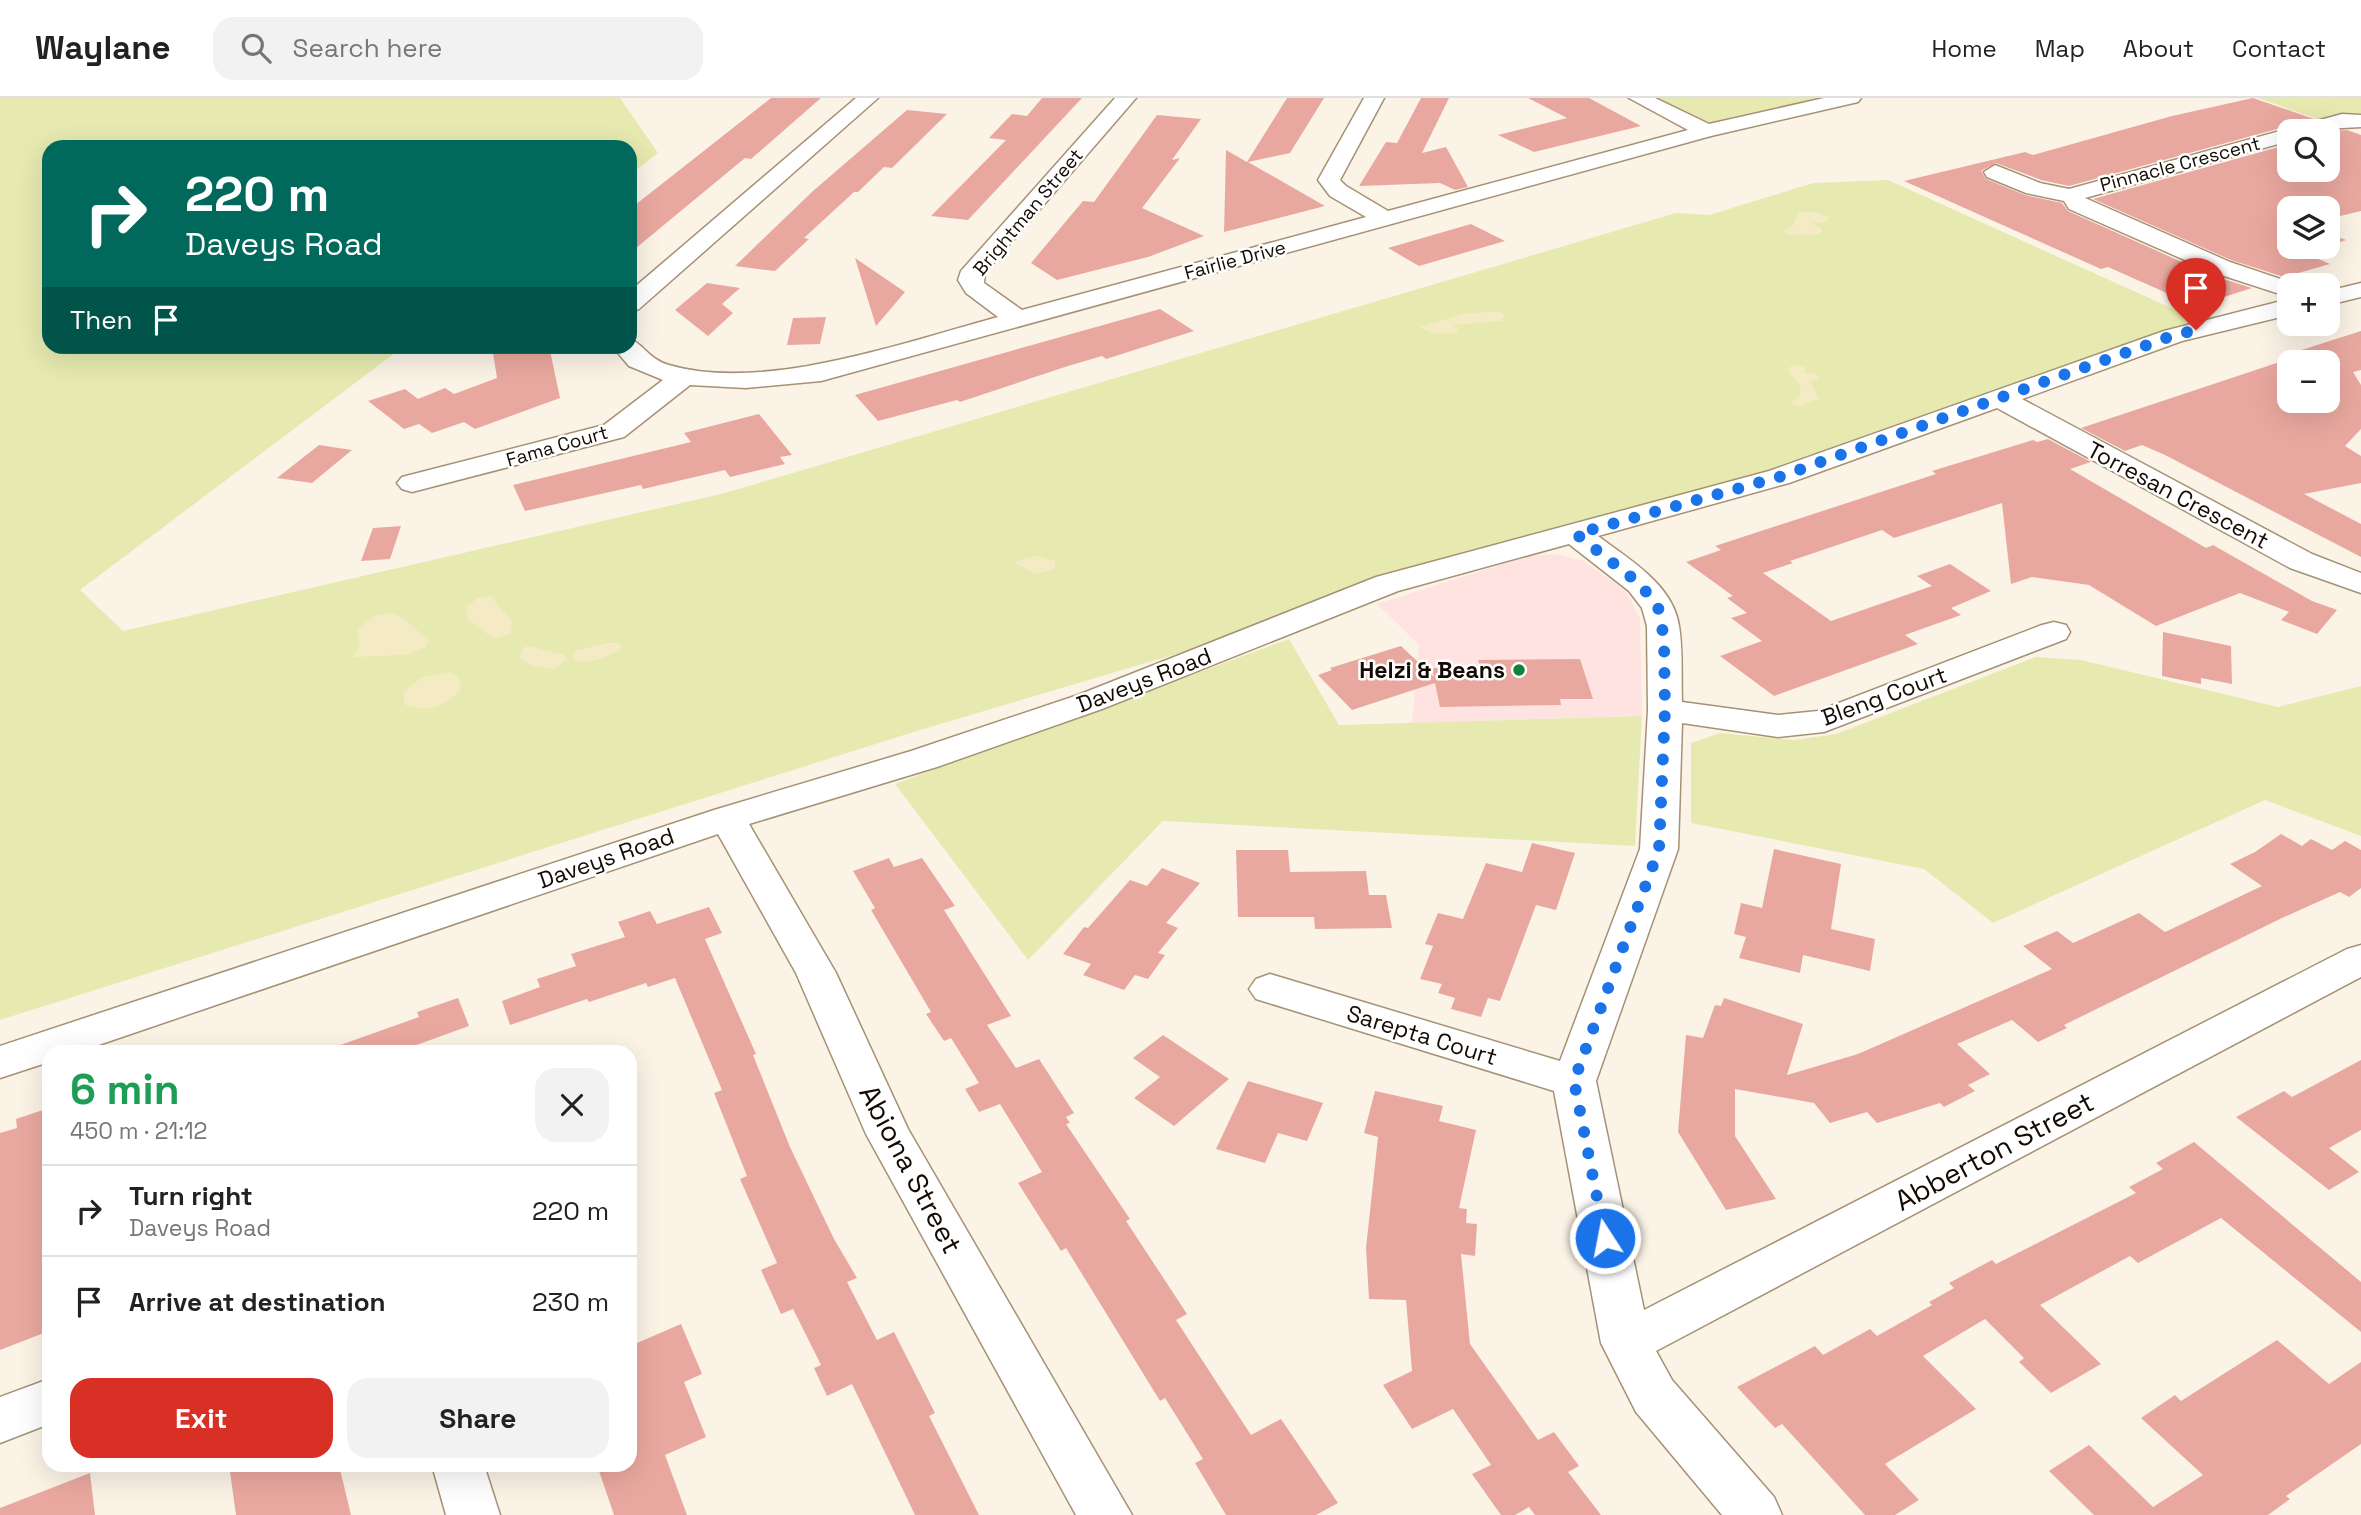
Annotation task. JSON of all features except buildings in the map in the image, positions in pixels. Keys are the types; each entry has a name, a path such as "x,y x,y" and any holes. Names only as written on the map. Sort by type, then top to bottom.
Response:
{"street":[{"path":"637,298 868,98"},
{"name":"Brightman Street","path":"1017,319 975,288 971,280 973,271 1126,98"},
{"path":"1374,98 1329,180 1338,191 1385,219"},
{"path":"1639,98 1707,131"},
{"name":"Fairlie Drive","path":"628,354 654,369 731,382 776,380 821,373 1707,131 1851,98"},
{"path":"2340,121 2361,121"},
{"name":"Pinnacle Crescent","path":"1995,172 2034,188 2072,196 2081,191 2277,137"},
{"name":"Pinnacle Crescent","path":"2072,196 2077,204 2221,267 2277,286"},
{"name":"Pinnacle Crescent","path":"2221,267 2277,299"},
{"path":"2340,296 2361,290"},
{"name":"Daveys Road","path":"51,1045 727,818 924,759 1090,702 1387,584 1779,477 2172,336 2277,309"},
{"name":"Fama Court","path":"412,483 577,443 614,431 685,376"},
{"name":"Torresan Crescent","path":"1999,398 2301,561 2361,584"},
{"path":"1576,534 1640,584 1658,607 1663,626 1665,710 1659,849 1574,1081 1626,1343 1654,1396 1755,1515"},
{"name":"Bleng Court","path":"1665,710 1777,726 1824,721 2054,632"},
{"name":"Abiona Street","path":"727,818 816,973 888,1134 1105,1515"},
{"name":"Abberton Street","path":"1626,1343 2361,959"},
{"name":"Sarepta Court","path":"1270,989 1574,1081"},
{"name":"Daveys Road","path":"0,1062 42,1048"},
{"path":"0,1420 42,1404"},
{"path":"460,1472 473,1515"}],"shaded area":[{"path":"1556,554 1584,561 1626,591 1640,619 1642,716 1412,723 1419,645 1377,604 1528,556"}],"green space":[{"path":"0,98 620,98 658,153 637,170 637,140 42,140 42,354 394,354 80,590 123,631 725,493 1676,213 1709,215 1813,183 1888,180 2200,321 1791,472 920,730 0,1020"},
{"path":"1639,98 1849,98 1707,131"},
{"path":"2258,98 2361,98 2361,113 2338,119 2318,119"},
{"path":"1289,639 1339,725 1642,716 1635,846 1163,821 1028,960 895,784"},
{"path":"2036,657 2081,660 2278,707 2361,686 2361,836 2265,800 1993,923 1924,869 1691,823 1691,743 1720,733 1794,740 1836,734"}],"sand":[{"path":"1798,212 1814,212 1829,217 1826,222 1811,223 1821,228 1822,232 1818,234 1791,235 1783,232 1794,225"},
{"path":"1500,312 1504,315 1502,321 1453,325 1459,331 1449,334 1434,333 1420,327 1466,313"},
{"path":"1792,365 1806,367 1804,373 1815,373 1819,378 1810,382 1819,399 1800,406 1790,404 1801,393 1800,385 1787,371"},
{"path":"1036,556 1055,561 1055,569 1035,574 1014,562"},
{"path":"491,596 513,623 510,634 494,639 468,619 466,607 478,598"},
{"path":"391,613 403,618 429,641 425,648 403,655 353,657 360,644 357,630 376,615"},
{"path":"607,643 619,643 622,647 595,660 577,662 573,656 575,651"},
{"path":"529,646 564,655 566,660 554,669 532,666 520,658 523,648"},
{"path":"448,672 458,678 461,688 450,699 436,706 419,709 404,704 404,692 422,677"}],"place":[{"name":"Helzi & Beans","path":"1519,670"}],"route":[{"path":"1605,1238 1574,1081 1659,849 1665,710 1664,638 1658,607 1640,584 1576,534 1779,477 2172,336 2196,330"}]}
